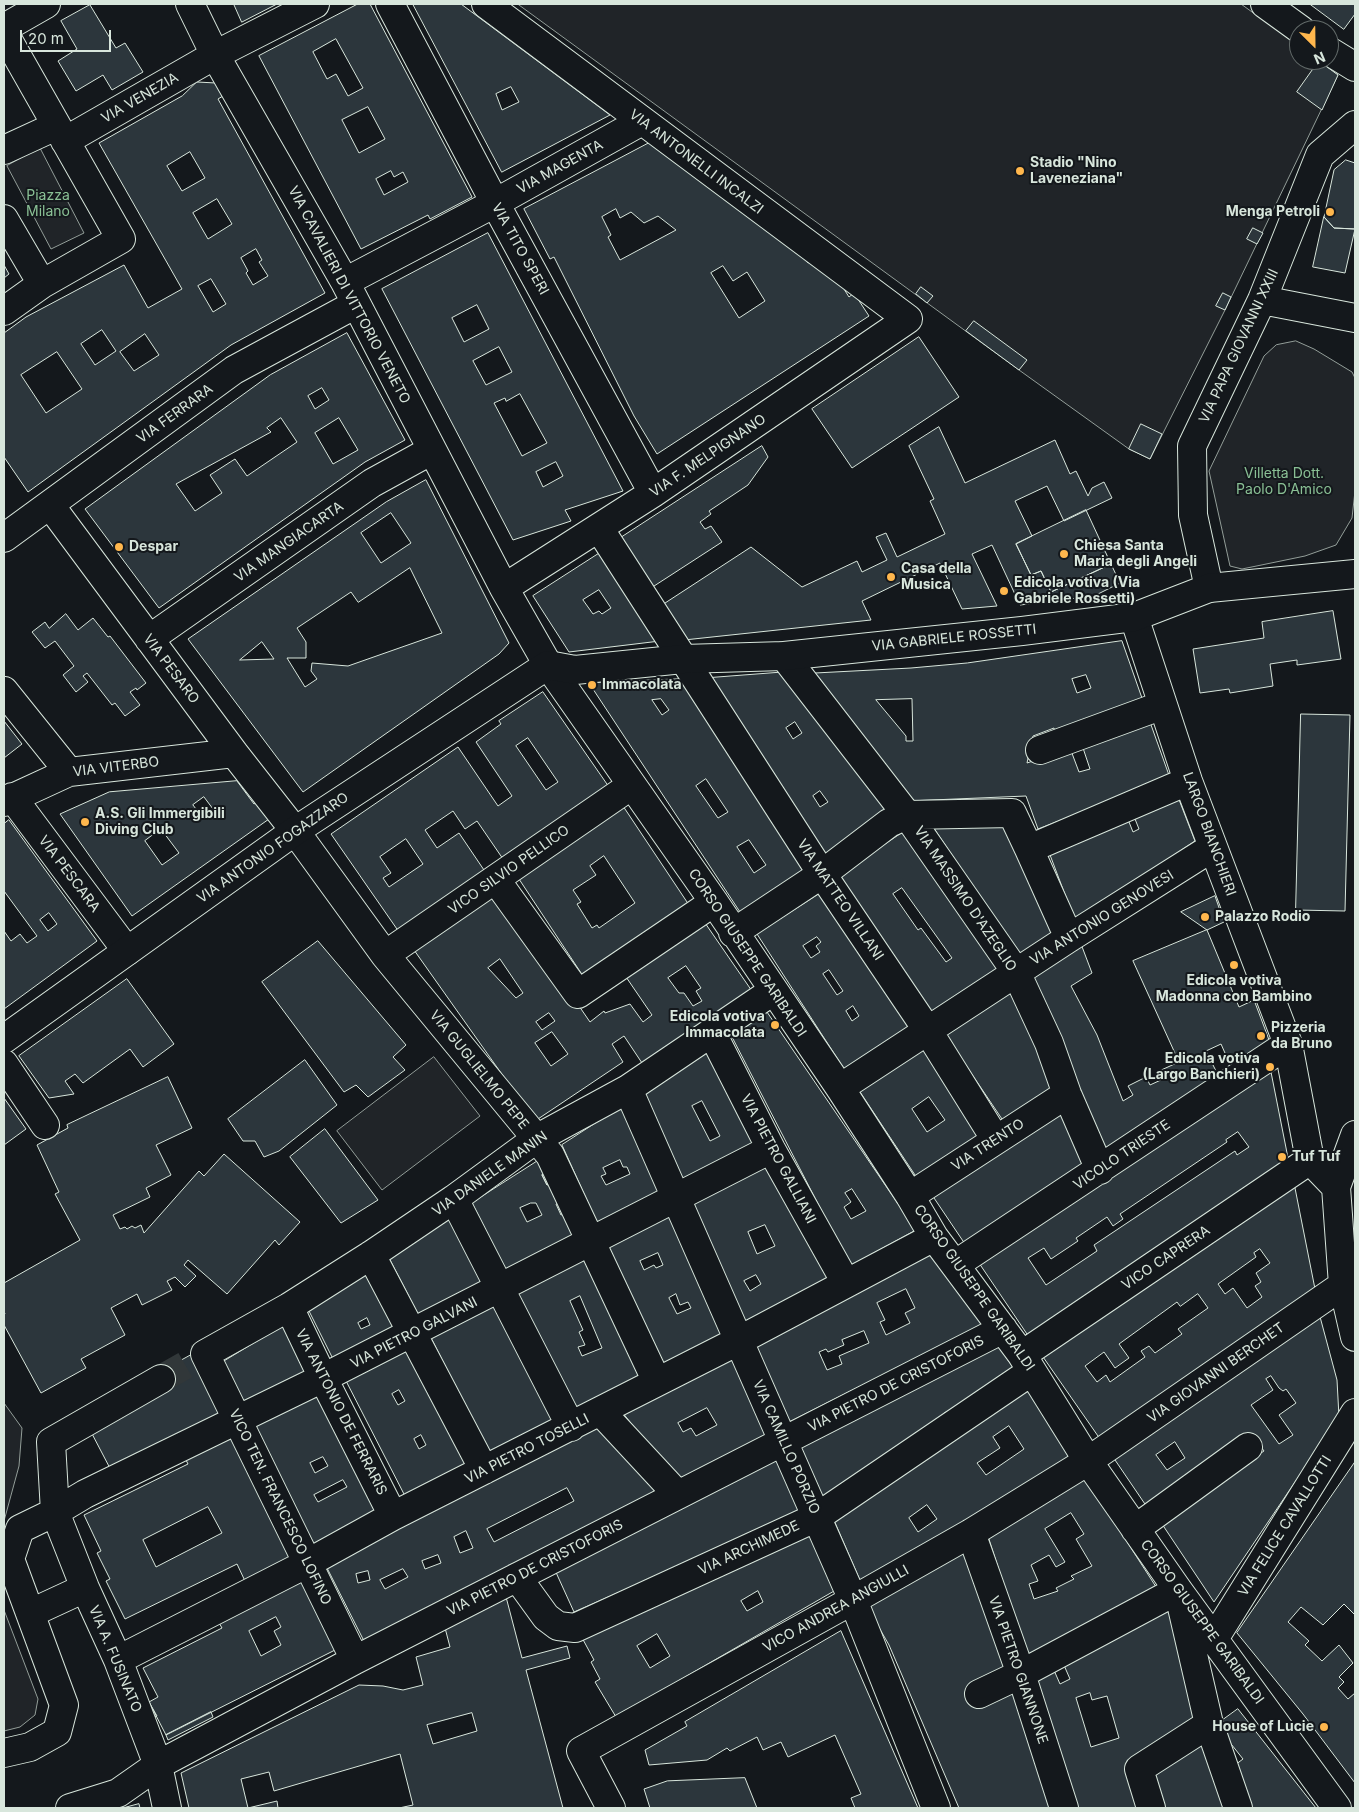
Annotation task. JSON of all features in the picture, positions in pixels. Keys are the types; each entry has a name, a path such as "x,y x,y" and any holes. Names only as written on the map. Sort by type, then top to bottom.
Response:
{"street":[{"path":"4,28 46,4"},
{"name":"VIA CAVALIERI DI VITTORIO VENETO","path":"190,4 350,293 504,588 548,665"},
{"name":"VIA VENEZIA","path":"61,134 315,4"},
{"name":"VIA TITO SPERI","path":"390,4 653,493"},
{"name":"VIA ANTONELLI INCALZI","path":"486,4 908,319"},
{"path":"1266,4 1289,21"},
{"path":"4,33 121,239 42,284 4,311"},
{"path":"1339,57 1355,67"},
{"name":"VIA MAGENTA","path":"350,293 495,202 642,121"},
{"name":"VIA PAPA GIOVANNI XXIII","path":"1209,588 1193,515 1192,446 1262,300 1320,155 1355,125"},
{"path":"4,150 61,134"},
{"path":"4,219 42,284"},
{"name":"VIA FERRARA","path":"6,530 50,505 234,370 350,293"},
{"path":"1262,300 1355,318"},
{"name":"VIA F. MELPIGNANO","path":"504,588 653,493 908,319"},
{"name":"VIA MANGIACARTA","path":"149,639 372,483 432,450"},
{"name":"VIA PESARO","path":"50,505 234,753 295,831"},
{"name":"VIA MATTEO VILLANI","path":"599,528 822,874 928,1031 996,1140"},
{"name":"VIA GABRIELE ROSSETTI","path":"548,665 575,670 683,659 784,656 1022,631 1134,617 1209,588 1355,574"},
{"name":"LARGO BIANCHIERI","path":"1134,617 1188,781 1288,1044 1310,1160"},
{"name":"VIA MASSIMO D'AZEGLIO","path":"784,656 907,815 1016,972 1049,1043 1067,1094 1100,1170"},
{"name":"CORSO GIUSEPPE GARIBALDI","path":"548,665 714,902 840,1088 910,1196 934,1237 956,1264 1027,1363 1088,1461 1178,1590 1337,1808"},
{"name":"VIA ANTONIO FOGAZZARO","path":"4,1038 295,831 548,665"},
{"path":"4,691 68,772"},
{"path":"1040,750 1163,705"},
{"name":"VIA VITERBO","path":"8,800 68,772 234,753"},
{"path":"1029,848 1188,781"},
{"name":"VICO SILVIO PELLICO","path":"386,955 632,785"},
{"name":"VIA PESCARA","path":"8,800 127,951"},
{"path":"734,933 822,874 889,823 907,815 1012,813 1069,938"},
{"name":"VIA GUGLIELMO PEPE","path":"295,831 386,955 550,1155 657,1382"},
{"name":"VIA ANTONIO GENOVESI","path":"840,1088 1016,972 1213,847"},
{"path":"496,880 578,994 714,902"},
{"name":"VIA DANIELE MANIN","path":"205,1354 289,1307 371,1255 454,1199 536,1139 628,1089 773,991"},
{"name":"VIA PIETRO GALLIANI","path":"712,1033 770,1149 846,1283"},
{"name":"VICOLO TRIESTE","path":"956,1264 1288,1044"},
{"path":"4,1064 45,1125"},
{"name":"VIA CAMILLO PORZIO","path":"628,1089 853,1600 936,1808"},
{"name":"VIA TRENTO","path":"910,1196 1067,1094"},
{"path":"1336,1187 1355,1135"},
{"name":"VIA PIETRO GALVANI","path":"4,1753 30,1747 57,1732 64,1706 10,1559 20,1529 55,1512 85,1494 412,1334 770,1149"},
{"path":"1310,1160 1336,1187 1347,1220 1343,1285 1355,1337"},
{"name":"VICO CAPRERA","path":"1027,1363 1310,1160"},
{"path":"454,1199 571,1427"},
{"name":"VIA PIETRO TOSELLI","path":"118,1660 308,1563 393,1516 738,1341 934,1237"},
{"path":"371,1255 484,1470"},
{"name":"VIA GIOVANNI BERCHET","path":"1088,1461 1343,1285"},
{"name":"VIA ANTONIO DE FERRARIS","path":"289,1307 393,1516"},
{"name":"VIA PIETRO DE CRISTOFORIS","path":"70,1808 118,1793 158,1765 355,1660 1003,1329"},
{"name":"VICO TEN. FRANCESCO LOFINO","path":"205,1354 355,1660"},
{"name":"VIA ARCHIMEDE","path":"517,1577 546,1617 558,1626 576,1628 817,1517 1027,1363"},
{"path":"55,1512 51,1442 161,1379"},
{"path":"600,1411 678,1495"},
{"name":"VIA FELICE CAVALLOTTI","path":"1214,1640 1355,1413"},
{"path":"1135,1529 1248,1447"},
{"name":"VICO ANDREA ANGIULLI","path":"611,1808 581,1751 971,1533 1088,1461"},
{"name":"VIA A. FUSINATO","path":"55,1512 85,1588 118,1660 158,1765 167,1808"},
{"name":"VIA PIETRO GIANNONE","path":"971,1533 1021,1674 1064,1808"},
{"path":"31,1613 85,1588"},
{"path":"979,1694 1021,1674 1178,1590 1209,1724 1238,1808"},
{"path":"1151,1808 1139,1769 1209,1724"}],"green space":[{"name":"Stadio \"Nino Laveneziana\"","path":"518,4 1241,4 1289,39 1289,70 1331,70 1338,75 1225,310 1150,459 1129,449"},
{"name":"Piazza Milano","path":"40,148 84,233 51,249 7,166"},
{"name":"Villetta Dott. Paolo D'Amico","path":"1296,341 1314,349 1352,372 1355,378 1355,491 1352,518 1336,545 1305,556 1242,569 1230,566 1209,471 1264,356 1276,345"},
{"path":"434,1057 480,1116 382,1190 337,1131"},
{"path":"4,1403 22,1428 19,1466 4,1521"},
{"path":"4,1610 38,1699 35,1715 20,1727 4,1731"}],"building":[{"path":"234,4 277,4 242,22"},
{"path":"358,4 370,4 472,197 430,219 428,215 361,249 259,56","holes":["336,39 363,88 348,96 336,74 327,79 313,52","368,107 385,139 359,153 342,120","391,171 394,177 403,172 408,182 384,195 376,179"]},
{"path":"413,4 461,4 610,115 502,172","holes":["511,87 519,102 502,110 496,94"]},
{"path":"1310,4 1355,4 1355,14 1344,29 1339,25 1339,20 1332,20"},
{"path":"90,5 116,48 125,43 143,72 112,90 103,75 76,91 58,61 77,49 61,21"},
{"path":"1313,70 1331,70 1338,75 1322,110 1297,92"},
{"path":"197,82 216,83 223,96 218,99 325,293 231,345 28,492 4,457 4,333 26,317 124,265 148,308 182,289 99,143 182,96","holes":["190,152 205,178 182,191 167,166","217,199 232,224 208,239 193,213","256,249 262,260 259,262 268,276 253,285 246,273 248,271 241,258","211,279 226,304 213,312 198,286","102,330 116,351 95,365 81,344","145,334 159,355 134,371 120,352","57,352 82,389 46,413 21,375"]},
{"path":"651,142 797,246 808,263 813,260 839,281 849,297 854,293 869,316 657,454 634,416 554,257 550,259 524,209","holes":["616,209 620,218 631,212 644,223 658,216 676,230 620,260 608,237 611,235 602,217","723,266 733,281 747,272 765,301 739,318 711,273"]},
{"path":"1346,160 1355,163 1355,229 1334,228 1324,217 1334,170"},
{"path":"1324,217 1334,228 1355,229 1345,273 1313,267"},
{"path":"1253,228 1263,233 1257,244 1247,239"},
{"path":"488,233 623,491 565,510 571,521 513,540 382,289","holes":["477,305 489,329 464,342 452,318","499,347 512,372 486,385 473,361","520,394 547,443 522,456 494,403 505,398 506,401","556,462 563,476 543,487 536,472"]},
{"path":"4,265 9,274 4,278"},
{"path":"921,287 933,296 927,303 916,294"},
{"path":"1223,293 1231,297 1225,310 1216,306"},
{"path":"974,321 1027,360 1019,370 966,331"},
{"path":"347,333 405,440 365,462 159,608 85,509 270,375","holes":["322,388 329,400 315,409 308,396","281,418 297,442 247,476 235,459 210,475 222,493 195,511 176,484 271,432 267,428","339,418 358,450 333,464 315,433"]},
{"path":"919,337 959,397 852,468 812,409"},
{"path":"1141,424 1162,434 1150,459 1129,449"},
{"path":"939,427 965,483 1055,440 1070,474 1076,471 1088,496 1092,488 1104,482 1112,498 1064,521 1047,486 1015,501 1032,536 1016,544 1031,575 1041,571 1051,592 1111,564 1120,583 1094,596 1020,605 992,545 972,554 997,606 962,609 940,563 862,601 871,620 684,640 662,605 751,547 802,587 857,561 862,572 887,560 876,537 886,533 897,557 945,534 930,501 934,499 909,446"},
{"path":"762,446 768,457 748,485 709,511 711,514 700,522 705,529 711,526 722,542 651,588 619,539"},
{"path":"426,480 509,643 499,654 303,792 188,639 386,502","holes":["391,513 411,543 381,563 361,533","410,568 442,633 348,666 312,663 311,671 317,679 305,687 287,658 306,658 306,642 297,628 351,592 358,602","262,642 274,659 240,660"]},
{"name":"Chiesa Santa Maria degli Angeli","path":"1086,510 1111,564 1051,592 1041,571 1031,575 1016,544"},
{"path":"603,551 660,641 569,652 533,596","holes":["599,590 611,608 602,614 599,611 593,614 583,600"]},
{"path":"1333,611 1341,659 1297,665 1297,660 1270,664 1273,686 1230,693 1229,689 1200,693 1193,649 1264,638 1262,622"},
{"path":"66,614 78,630 93,618 108,637 110,636 146,683 137,690 136,688 130,692 140,705 125,716 115,703 112,705 87,673 83,676 88,682 76,692 63,675 74,666 55,641 45,648 32,632 45,622 49,628"},
{"path":"1122,641 1143,701 1055,732 1054,728 1033,736 1027,763 1070,748 1079,772 1090,769 1082,745 1150,722 1170,778 1038,829 1026,796 908,801 815,673 967,663","holes":["1086,675 1091,688 1077,693 1072,679","912,699 913,741 906,741 906,736 876,700"]},
{"path":"787,672 889,812 825,855 709,678","holes":["795,722 802,733 793,739 786,728","820,791 828,802 820,807 813,796"]},
{"path":"683,679 810,870 742,915 589,683","holes":["661,699 669,710 662,715 652,700","706,779 728,812 718,818 696,786","749,840 766,865 754,873 737,847"]},
{"path":"543,692 609,787 503,859 477,821 465,829 453,811 425,830 437,848 459,833 486,873 399,932 331,834 458,747 498,806 512,796 476,742 501,724 499,721","holes":["528,738 558,782 546,790 516,746","406,839 423,864 389,887 383,878 391,873 380,857"]},
{"path":"1301,714 1350,715 1345,911 1296,910"},
{"path":"4,721 22,744 4,758"},
{"path":"237,781 254,804 257,802 269,819 132,916 60,814 109,792","holes":["204,797 213,809 204,815 201,811 199,813 193,805","161,829 179,853 162,865 145,841"]},
{"path":"1178,797 1195,841 1075,921 1047,847 1127,817 1133,832 1139,829 1133,814"},
{"path":"623,806 691,908 585,979 517,876","holes":["604,856 635,903 599,928 597,925 592,928 577,904 581,902 573,890 596,875 590,866"]},
{"path":"9,820 97,941 4,1009 4,931 11,941 20,934 27,943 37,936 4,891 4,824","holes":["49,913 57,924 48,931 40,920"]},
{"path":"1011,822 1057,932 1020,956 931,824"},
{"path":"908,829 1003,968 932,1016 838,876","holes":["902,888 952,958 946,962 921,928 918,930 893,894"]},
{"path":"500,891 590,1022 604,1011 605,1013 630,1004 643,1022 652,1015 624,974 703,920 754,994 646,1069 624,1036 612,1044 623,1062 535,1121 414,950","holes":["500,959 523,993 516,998 488,968","686,966 701,988 696,991 702,1001 693,1006 684,993 679,993 668,978","549,1013 555,1021 542,1030 536,1022","552,1032 568,1054 551,1066 535,1043"]},
{"path":"824,891 913,1028 846,1072 757,934","holes":["817,937 821,942 816,946 820,952 811,958 803,946","829,970 843,991 837,995 823,974","853,1006 859,1016 852,1021 846,1011"]},
{"name":"Palazzo Rodio","path":"1215,896 1224,922 1207,930 1181,912"},
{"path":"1207,930 1239,1007 1254,1000 1271,1045 1232,1069 1221,1044 1206,1051 1219,1077 1105,1154 1064,1048 1029,977 1081,944 1092,973 1071,986 1097,1035 1123,1101 1133,1095 1128,1086 1146,1077 1150,1085 1163,1079 1159,1071 1179,1062 1133,961"},
{"path":"318,941 406,1045 393,1057 405,1070 368,1097 356,1085 344,1092 262,982"},
{"path":"127,979 174,1044 143,1067 130,1049 83,1083 75,1074 65,1081 74,1094 49,1098 19,1056"},
{"path":"1010,989 1057,1087 1004,1122 944,1033"},
{"path":"767,1012 916,1230 850,1266 731,1035","holes":["852,1189 866,1211 851,1219 844,1207 851,1202 845,1193"]},
{"path":"924,1045 983,1134 917,1178 858,1089","holes":["929,1097 945,1120 927,1132 912,1109"]},
{"path":"711,1048 758,1141 681,1182 640,1094","holes":["702,1101 720,1136 710,1141 692,1106"]},
{"path":"305,1060 337,1105 279,1151 264,1157 255,1141 243,1141 228,1119"},
{"path":"1270,1067 1289,1163 1029,1337 979,1263","holes":["1238,1132 1249,1147 1237,1155 1235,1151 1094,1245 1097,1251 1046,1285 1028,1258 1044,1248 1051,1259 1078,1241 1076,1238 1107,1217 1113,1226 1123,1219 1120,1214 1227,1142 1226,1140"]},
{"path":"168,1077 192,1128 156,1145 171,1175 146,1188 150,1197 113,1215 120,1229 125,1227 127,1229 132,1226 135,1228 141,1225 144,1233 199,1171 204,1176 224,1154 300,1222 279,1245 275,1240 227,1294 188,1260 184,1265 196,1276 185,1287 175,1277 167,1281 172,1290 142,1305 137,1294 111,1308 125,1335 81,1359 86,1368 41,1393 4,1325 4,1283 80,1240 55,1194 59,1192 37,1145 68,1128 67,1125"},
{"path":"4,1098 26,1129 4,1145"},
{"path":"624,1105 664,1192 598,1225 562,1145","holes":["620,1160 623,1167 627,1167 630,1174 606,1185 601,1176 606,1174 603,1168"]},
{"path":"1067,1105 1092,1163 967,1247 932,1195"},
{"path":"325,1129 378,1200 341,1223 290,1157"},
{"path":"544,1157 550,1171 542,1175 547,1185 555,1181 565,1200 556,1204 561,1215 570,1211 581,1235 506,1271 472,1203","holes":["536,1203 542,1215 527,1222 520,1208"]},
{"path":"769,1162 830,1278 744,1323 690,1203","holes":["765,1225 775,1246 757,1254 748,1232","756,1275 761,1284 750,1291 744,1281"]},
{"path":"550,1171 555,1181 547,1185 542,1175"},
{"path":"1294,1183 1316,1294 1107,1449 1041,1354","holes":["1260,1249 1270,1263 1256,1273 1261,1282 1255,1286 1262,1297 1247,1308 1233,1288 1225,1294 1218,1284 1256,1257 1254,1253","1198,1294 1208,1308 1178,1329 1182,1334 1155,1353 1149,1346 1141,1351 1145,1357 1110,1382 1106,1375 1097,1382 1085,1366 1104,1352 1115,1368 1129,1358 1119,1344 1177,1302 1180,1306"]},
{"path":"673,1210 728,1331 663,1364 606,1243","holes":["658,1253 663,1265 656,1268 654,1265 644,1270 640,1261","676,1294 680,1305 688,1302 691,1308 677,1314 669,1298"]},
{"path":"454,1215 488,1281 419,1316 389,1258"},
{"path":"929,1250 982,1325 789,1422 753,1343","holes":["906,1289 915,1308 905,1313 910,1323 886,1335 880,1322 885,1320 877,1303","864,1331 869,1343 839,1356 842,1364 827,1370 819,1352 826,1349 828,1352 844,1345 842,1340"]},
{"path":"590,1253 646,1375 576,1411 515,1291","holes":["580,1296 602,1348 582,1356 578,1347 585,1345 579,1332 583,1330 570,1301"]},
{"path":"372,1268 400,1325 333,1359 307,1307","holes":["367,1318 370,1325 361,1329 358,1323"]},
{"path":"498,1299 561,1420 491,1456 429,1334"},
{"path":"1319,1313 1337,1380 1339,1417 1214,1602 1160,1521 1264,1451 1254,1437 1149,1510 1113,1457","holes":["1271,1376 1279,1388 1283,1391 1286,1389 1296,1403 1279,1415 1293,1435 1279,1444 1251,1405 1273,1390 1266,1379","1175,1442 1185,1458 1167,1470 1156,1455"]},
{"path":"289,1322 313,1370 244,1404 223,1362"},
{"path":"995,1341 1016,1372 981,1397 944,1413 947,1419 824,1500 797,1442"},
{"path":"410,1342 472,1464 406,1498 344,1377","holes":["399,1390 405,1401 398,1405 392,1394","421,1435 426,1445 419,1449 414,1439"]},
{"path":"738,1353 773,1432 677,1481 622,1412","holes":["707,1408 717,1425 696,1436 691,1428 683,1432 678,1423"]},
{"path":"193,1354 226,1414 113,1474 90,1430 158,1373"},
{"path":"323,1387 386,1509 315,1546 252,1424","holes":["323,1457 328,1466 315,1473 310,1463","343,1480 347,1487 318,1502 314,1495"]},
{"path":"1027,1387 1071,1459 862,1585 833,1518","holes":["1009,1426 1024,1449 986,1475 977,1463 1000,1448 993,1437","927,1505 937,1519 918,1532 909,1518"]},
{"path":"596,1426 657,1491 365,1643 326,1566","holes":["567,1488 574,1501 494,1542 487,1529","466,1531 473,1548 460,1553 454,1537","438,1555 441,1563 425,1569 422,1561","403,1569 408,1577 385,1589 380,1580","368,1571 370,1580 358,1583 356,1574"]},
{"path":"231,1430 294,1557 245,1581 237,1564 125,1619 106,1581 110,1579 97,1553 101,1551 84,1515 188,1464 183,1454","holes":["208,1507 222,1533 156,1567 143,1540"]},
{"path":"780,1452 807,1510 574,1612 554,1568"},
{"path":"1355,1462 1355,1615 1344,1604 1323,1625 1301,1607 1288,1622 1309,1641 1305,1645 1322,1661 1339,1645 1353,1663 1339,1677 1344,1682 1338,1688 1348,1699 1355,1693 1355,1783 1303,1714 1237,1633"},
{"path":"1082,1472 1160,1593 1028,1660 986,1530","holes":["1071,1513 1084,1534 1076,1539 1092,1566 1071,1576 1074,1579 1056,1588 1058,1591 1034,1599 1029,1584 1038,1581 1031,1565 1049,1555 1056,1567 1065,1562 1045,1529"]},
{"path":"816,1528 841,1587 616,1717 595,1682 600,1679 591,1662 594,1660 580,1634","holes":["758,1591 763,1602 747,1611 741,1601","657,1634 670,1656 650,1668 637,1646"]},
{"path":"966,1543 1055,1808 959,1808 889,1645 865,1603"},
{"path":"303,1578 339,1648 166,1735 149,1702 158,1697 143,1668 222,1628 218,1621","holes":["276,1617 281,1627 274,1631 281,1645 261,1656 249,1631"]},
{"path":"505,1593 522,1658 567,1646 570,1658 526,1670 563,1808 399,1808 413,1805 400,1754 274,1791 269,1772 241,1779 248,1808 189,1808 181,1773 359,1685 383,1686 403,1690 423,1685 416,1657 450,1647 444,1624","holes":["472,1713 477,1731 433,1744 427,1725"]},
{"path":"1168,1609 1200,1723 1127,1767 1139,1808 1075,1808 1033,1677 1053,1668 1060,1684 1070,1679 1063,1663","holes":["1090,1693 1092,1700 1107,1696 1119,1738 1091,1747 1076,1698"]},
{"path":"841,1631 918,1808 855,1808 851,1798 861,1794 835,1735 788,1757 781,1742 763,1750 757,1737 730,1751 727,1748 707,1760 649,1765 645,1750 687,1726 685,1722"},
{"path":"149,1702 157,1716 152,1718 145,1704"},
{"path":"1238,1709 1316,1808 1250,1808 1235,1765 1243,1759 1216,1725"},
{"path":"211,1712 213,1717 168,1740 166,1735"},
{"path":"1203,1740 1224,1808 1163,1808 1152,1773"},
{"path":"745,1778 757,1808 650,1808 644,1789 667,1781"},
{"path":"277,1801 278,1808 248,1808"},
{"path":"139,1804 140,1808 123,1808"}],"tunnel":[{"path":"161,1379 205,1354"}],"place":[{"name":"Stadio \"Nino Laveneziana\"","path":"1020,171"},
{"name":"Menga Petroli","path":"1330,212"},
{"name":"Despar","path":"119,547"},
{"name":"Chiesa Santa Maria degli Angeli","path":"1064,554"},
{"name":"Casa della Musica","path":"891,577"},
{"name":"Edicola votiva (Via Gabriele Rossetti)","path":"1004,591"},
{"name":"Immacolata","path":"592,685"},
{"name":"A.S. Gli Immergibili Diving Club","path":"85,822"},
{"name":"Palazzo Rodio","path":"1205,917"},
{"name":"Edicola votiva Madonna con Bambino","path":"1234,965"},
{"name":"Edicola votiva Immacolata","path":"775,1025"},
{"name":"Pizzeria da Bruno","path":"1261,1036"},
{"name":"Edicola votiva (Largo Banchieri)","path":"1270,1067"},
{"name":"Tuf Tuf","path":"1282,1157"},
{"name":"House of Lucie","path":"1324,1727"}]}
